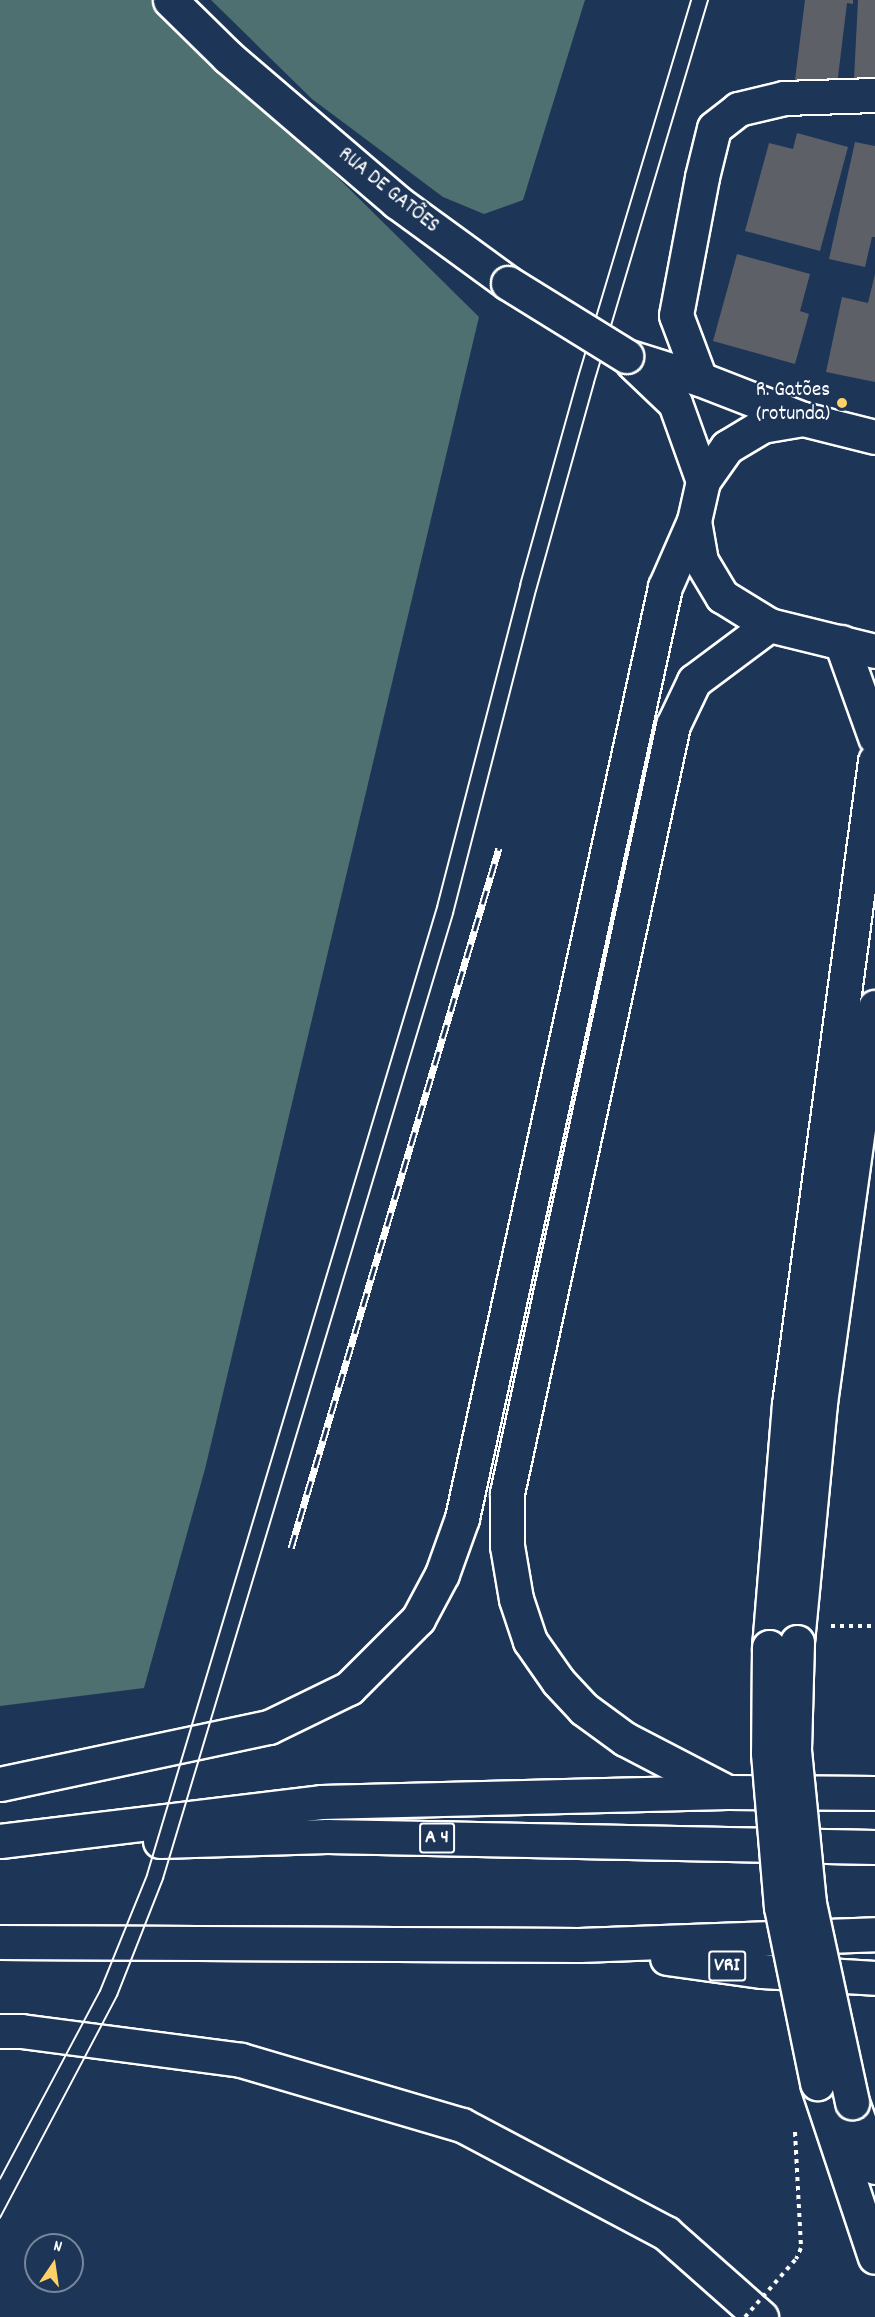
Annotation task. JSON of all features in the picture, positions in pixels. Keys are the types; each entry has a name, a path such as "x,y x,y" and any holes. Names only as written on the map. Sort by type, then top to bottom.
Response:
{"main road":[{"name":"RUA DE GATÕES","path":"170,0 228,57 397,202 508,283 626,356 675,404 703,481"},
{"path":"700,379 676,315 714,128 738,109 784,98 875,95"},
{"name":"RUA DE GATÕES","path":"626,356 700,379 803,419 875,437"},
{"path":"0,1784 269,1727 349,1688 418,1619 442,1574 462,1518 665,587 694,521 703,481 727,447 762,426 803,419"},
{"path":"694,521 701,561 723,596 769,625 875,651"},
{"path":"727,1792 625,1739 584,1709 558,1681 530,1641 516,1599 507,1546 507,1493 673,725 694,681 769,625"},
{"path":"841,642 875,737"},
{"path":"875,760 789,1404 788,1637 794,1750 809,1903 852,2102 875,2167"},
{"path":"875,1007 788,1637 768,1753 781,1907 817,2083 875,2258"},
{"path":"0,1841 321,1802 727,1792 875,1793"},
{"name":"A 4","path":"0,1846 327,1836 875,1846"},
{"path":"0,1942 579,1946 875,1934"},
{"name":"VRI","path":"579,1946 762,1971 875,1978"},
{"path":"0,2031 21,2031 241,2060 462,2125 666,2233 760,2317"}],"path":[{"path":"788,1637 828,1626 875,1626"},
{"path":"745,2317 796,2259 801,2248 795,2125"}],"green space":[{"path":"0,0 158,0 479,317 205,1469 144,1688 0,1706"},
{"path":"211,0 585,0 523,200 484,214 443,197 312,99"}],"building":[{"path":"805,0 853,0 853,4 847,3 837,85 795,80"},
{"path":"858,0 875,0 875,80 854,79"},
{"path":"797,133 848,147 820,251 745,231 769,143 793,149"},
{"path":"855,142 875,146 875,237 872,237 865,267 829,259"},
{"path":"737,254 810,274 800,311 809,314 795,364 713,341"},
{"path":"875,274 875,382 826,372 842,297 868,303"}],"tram line":[{"path":"0,2179 100,1991 147,1875 437,907 520,585 579,374 691,0"},
{"path":"0,2218 117,1996 163,1879 453,914 536,591 594,383 708,0"}],"railway":[{"path":"291,1548 499,848"}],"place":[{"name":"R. Gatões (rotunda)","path":"842,403"}]}
